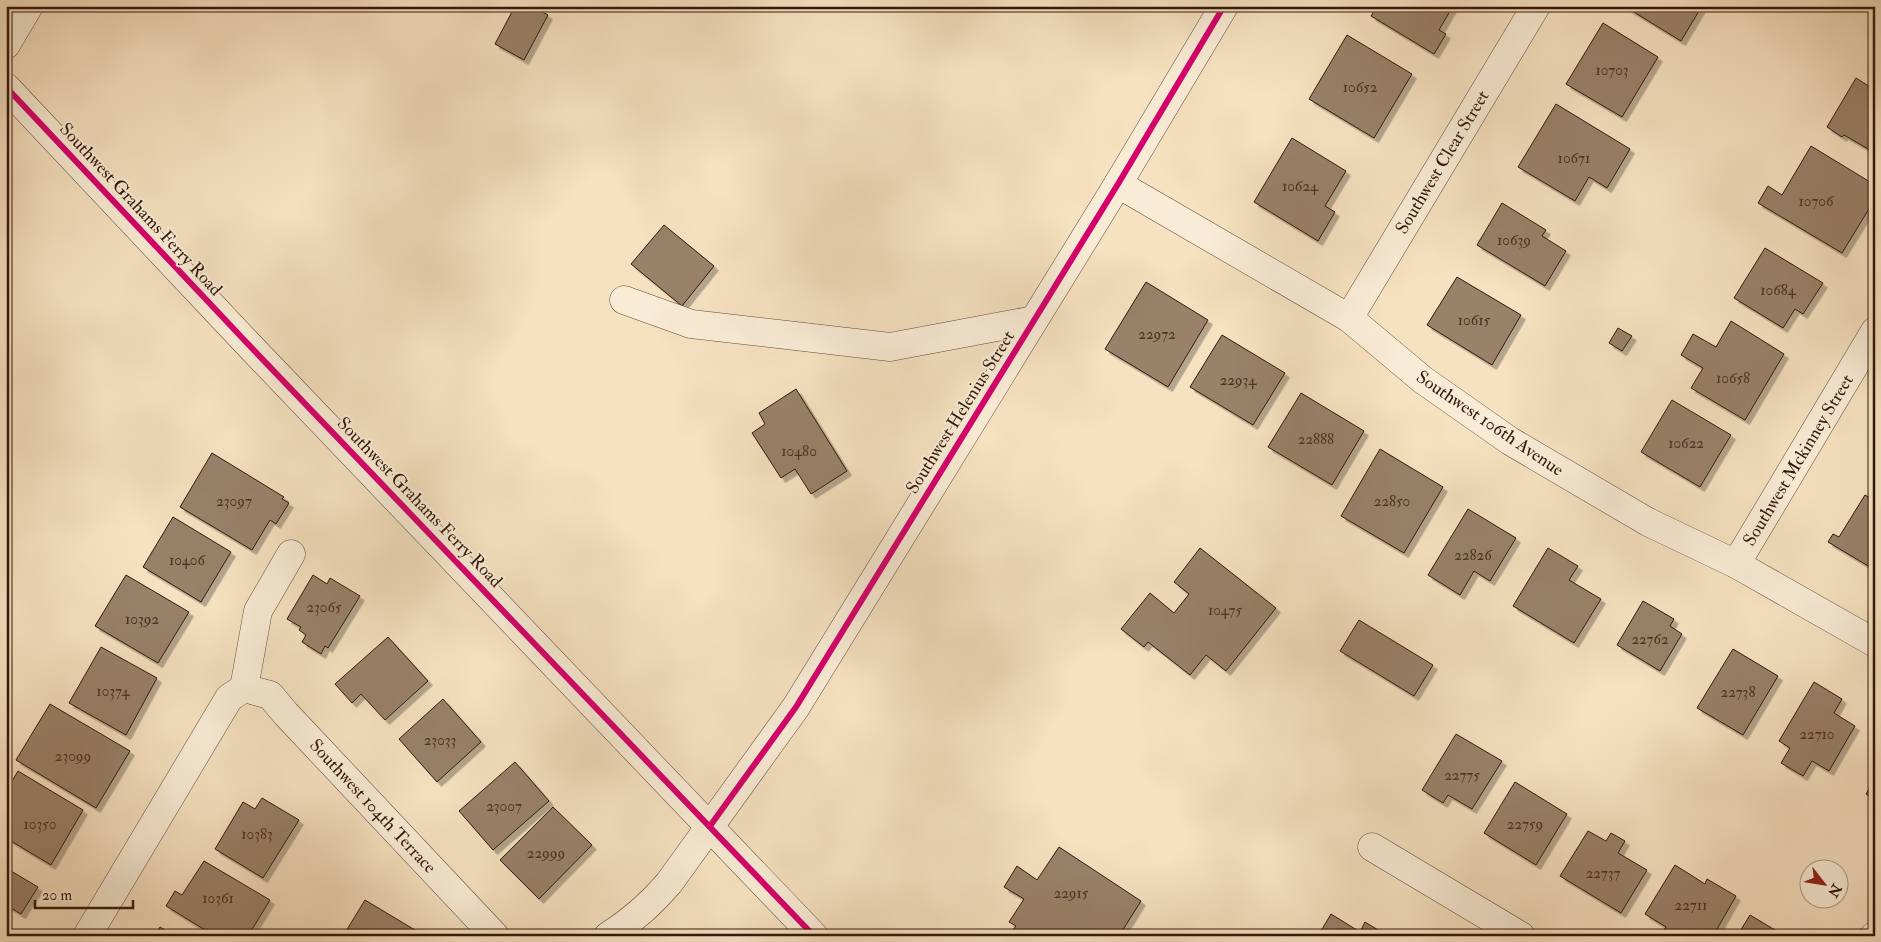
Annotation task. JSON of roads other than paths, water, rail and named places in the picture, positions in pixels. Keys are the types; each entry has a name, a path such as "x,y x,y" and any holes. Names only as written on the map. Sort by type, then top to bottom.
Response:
{"street":[{"path":"6,45 29,6"},
{"name":"Southwest Helenius Street","path":"608,936 628,923 657,897 675,876 796,707 1118,184 1224,6"},
{"name":"Southwest Clear Street","path":"1349,318 1536,6"},
{"name":"Southwest Grahams Ferry Road","path":"6,87 247,343 814,936"},
{"name":"Southwest 106th Avenue","path":"1118,184 1349,318 1423,380 1510,441 1648,522 1736,564 1875,643"},
{"path":"624,300 691,324 890,347 1034,320"},
{"name":"Southwest Mckinney Street","path":"1736,564 1875,331"},
{"path":"87,936 229,698 244,688 258,611 291,554"},
{"name":"Southwest 104th Terrace","path":"244,688 270,695 495,936"},
{"path":"1372,847 1521,936"}]}
